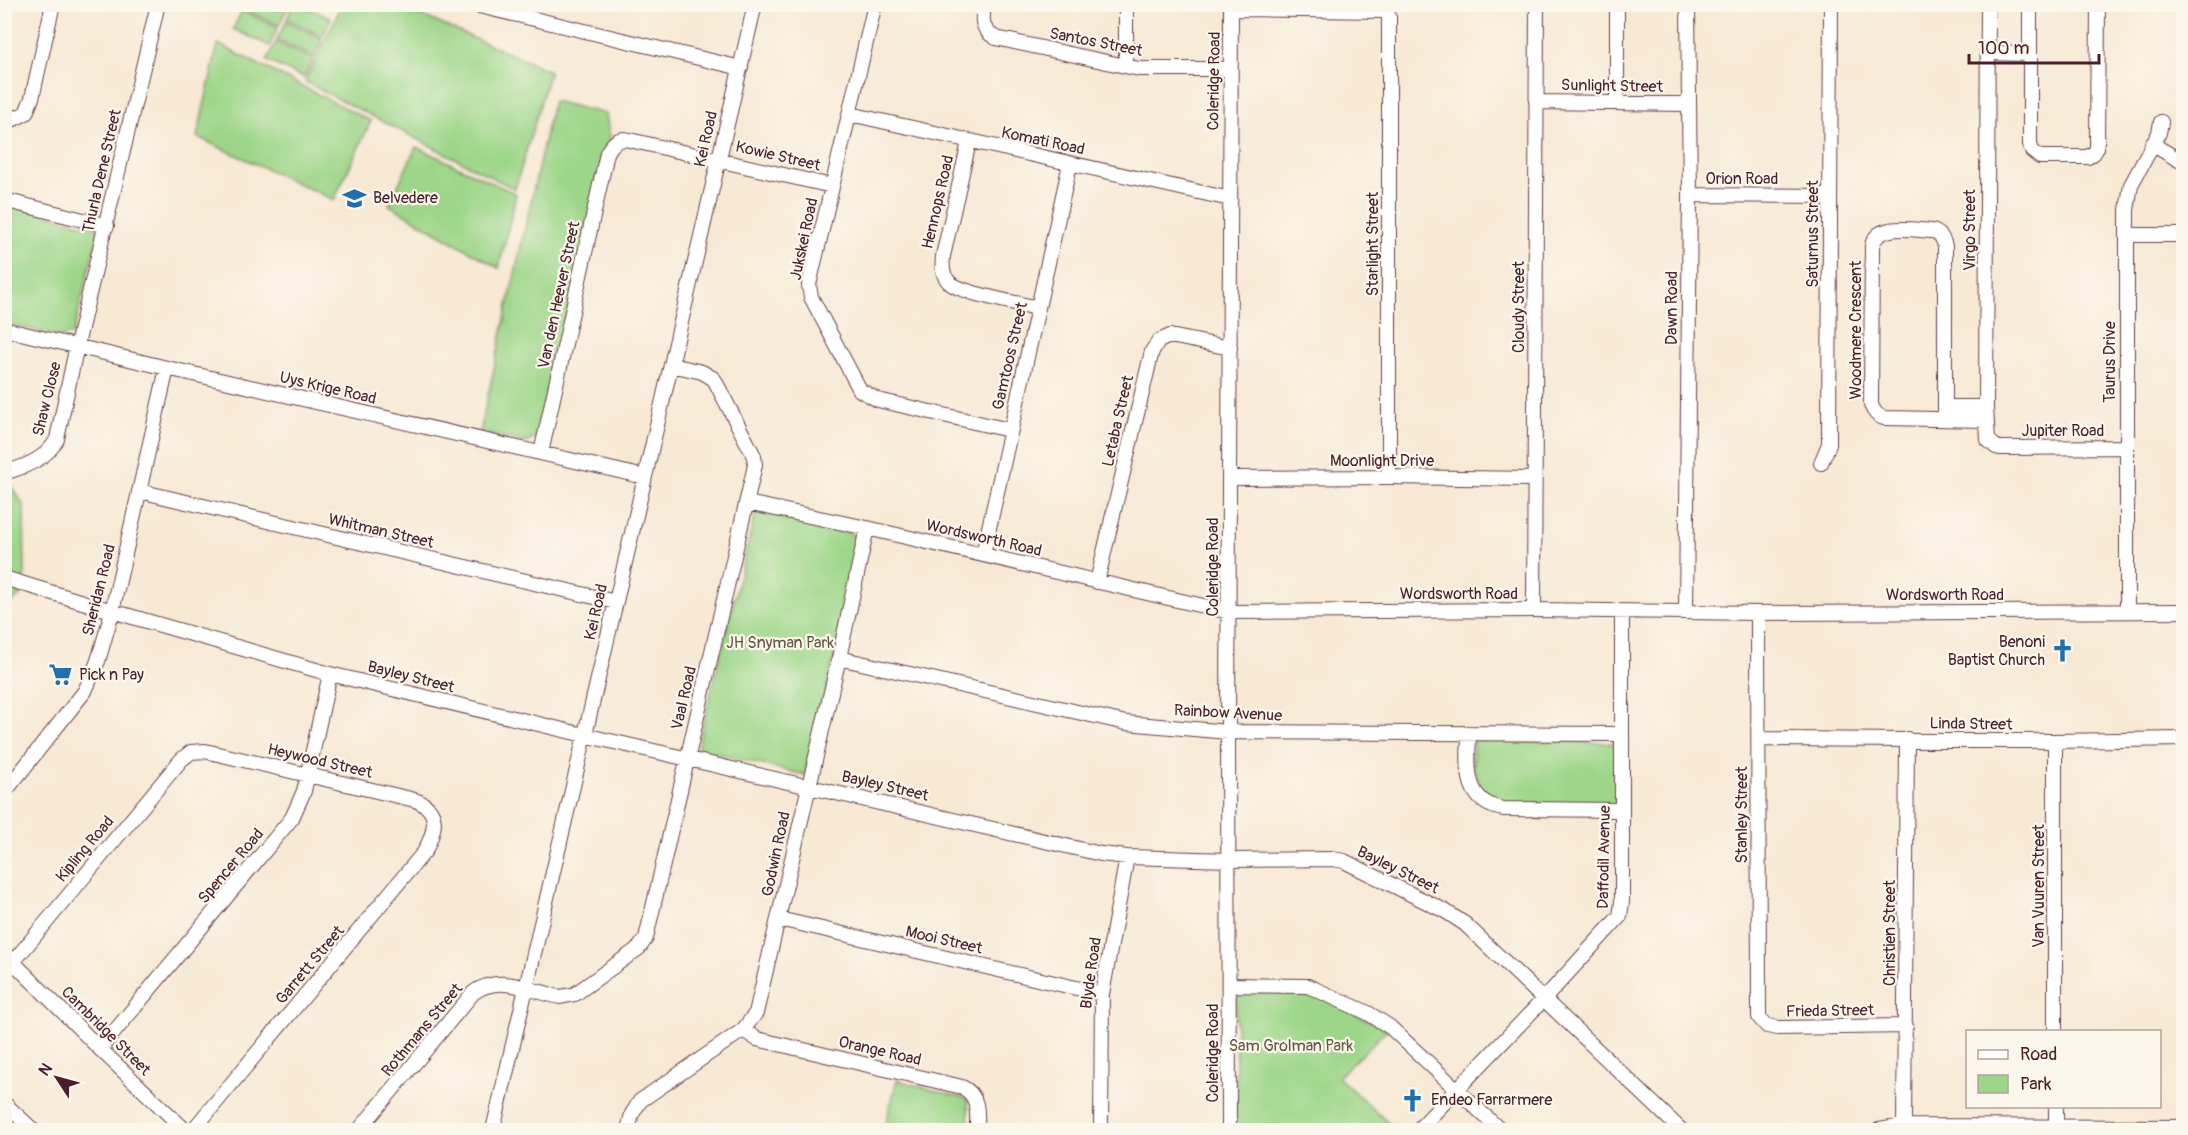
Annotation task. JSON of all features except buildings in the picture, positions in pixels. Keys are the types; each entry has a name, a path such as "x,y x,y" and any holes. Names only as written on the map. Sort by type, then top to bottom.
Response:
{"street":[{"path":"14,119 26,113 32,98 53,4"},
{"name":"Thurla Dene Street","path":"77,345 158,4"},
{"path":"471,4 518,10 738,68"},
{"name":"Kei Road","path":"493,1131 719,159 738,68 748,4"},
{"name":"Kei Road","path":"738,68 755,4"},
{"name":"Jukskei Road","path":"875,4 809,285 813,303 860,390 878,400 1009,430"},
{"name":"Santos Street","path":"985,4 982,21 989,34 996,38 1126,66 1156,69 1230,69"},
{"path":"1126,4 1126,66"},
{"name":"Cloudy Street","path":"1534,610 1537,4"},
{"path":"1617,4 1617,103"},
{"name":"Dawn Road","path":"1686,612 1690,195 1688,4"},
{"name":"Saturnus Street","path":"1821,463 1829,444 1831,4"},
{"name":"Virgo Street","path":"1988,4 1986,413 1988,440 2000,448"},
{"path":"2030,4 2030,144 2032,151 2040,157 2090,156 2097,148 2098,4"},
{"path":"1231,7 1355,8"},
{"name":"Coleridge Road","path":"1229,1131 1231,7"},
{"name":"Starlight Street","path":"1355,8 1386,11 1390,29 1389,477"},
{"path":"1987,53 2029,54"},
{"name":"Sunlight Street","path":"1536,102 1688,104"},
{"name":"Komati Road","path":"850,114 1230,200"},
{"name":"Taurus Drive","path":"2127,610 2127,210 2131,185 2159,133 2161,122"},
{"name":"Kowie Street","path":"612,145 624,139 832,186"},
{"name":"Hennops Road","path":"969,142 942,269 956,288 1038,308"},
{"path":"2152,144 2184,163"},
{"name":"Van den Heever Street","path":"541,453 607,153 612,145"},
{"name":"Gamtoos Street","path":"983,555 1070,164"},
{"name":"Orion Road","path":"1690,195 1829,196"},
{"path":"4,200 106,226"},
{"name":"Woodmere Crescent","path":"1945,412 1945,246 1943,240 1939,234 1932,231 1883,231 1875,237 1872,246 1871,405 1878,416 1884,418 1945,412 1986,413"},
{"path":"2127,236 2184,235"},
{"name":"Uys Krige Road","path":"4,328 167,368 645,477"},
{"name":"Letaba Street","path":"1097,582 1152,351 1160,341 1170,336 1230,348"},
{"name":"Shaw Close","path":"10,471 27,466 54,446 77,345"},
{"name":"Vaal Road","path":"526,989 560,997 575,994 642,944 647,934 755,465 754,456 714,379 702,372 672,365"},
{"name":"Sheridan Road","path":"4,793 85,691 98,661 112,611 167,368"},
{"name":"Jupiter Road","path":"2000,448 2127,447"},
{"name":"Moonlight Drive","path":"1230,478 1535,479"},
{"name":"Whitman Street","path":"139,492 616,602"},
{"name":"Wordsworth Road","path":"747,503 867,528 1229,612 2184,611"},
{"name":"Godwin Road","path":"628,1131 632,1114 640,1101 743,1030 756,1013 867,528"},
{"name":"Bayley Street","path":"4,578 330,674 1101,854 1230,860 1344,861 1465,924 1681,1131"},
{"name":"Daffodil Avenue","path":"1418,1131 1620,916 1622,902 1622,613"},
{"name":"Stanley Street","path":"1758,613 1759,1017"},
{"name":"Rainbow Avenue","path":"839,658 1111,721 1228,732 1622,734"},
{"name":"Spencer Road","path":"100,1049 292,818 302,797 308,776 330,674"},
{"path":"1469,734 1470,782 1477,794 1488,804 1504,808 1622,810"},
{"name":"Linda Street","path":"1759,739 2055,741 2184,739"},
{"name":"Christien Street","path":"1904,1126 1907,739"},
{"name":"Van Vuuren Street","path":"2055,741 2055,1030"},
{"name":"Heywood Street","path":"196,751 211,752 415,800 421,802 432,814"},
{"name":"Kipling Road","path":"4,974 9,957 181,760 196,751"},
{"name":"Garrett Street","path":"193,1131 425,851 435,828 432,814"},
{"name":"Blyde Road","path":"1101,1131 1102,994 1127,857"},
{"name":"Mooi Street","path":"779,919 1102,994"},
{"name":"Cambridge Street","path":"9,957 185,1131"},
{"name":"Rothmans Street","path":"359,1131 473,993 484,986 497,983 526,989"},
{"path":"1230,985 1308,986 1323,991 1381,1021 1500,1131"},
{"name":"Frieda Street","path":"1759,1017 1767,1026 1778,1028 1906,1026"},
{"name":"Orange Road","path":"743,1030 757,1039 962,1087 975,1098 977,1131"},
{"path":"4,1102 33,1131"},
{"path":"2055,1108 2056,1126"},
{"path":"1879,1131 1904,1126 2184,1127"}],"green space":[{"path":"245,5 288,7 279,25 243,9"},
{"path":"293,5 301,5 331,18 323,36 287,19"},
{"path":"342,5 384,5 411,11 550,71 515,189 305,82"},
{"path":"242,11 278,27 270,46 233,29"},
{"path":"286,21 322,38 314,57 277,40"},
{"path":"276,42 313,59 304,78 267,61"},
{"path":"218,44 371,121 334,200 197,137"},
{"path":"553,101 606,114 610,137 541,428 535,438 526,443 480,432"},
{"path":"416,147 516,194 499,268 389,205"},
{"path":"4,202 99,229 73,334 60,337 5,323"},
{"path":"4,475 24,506 25,574 21,595 5,608"},
{"name":"JH Snyman Park","path":"756,511 864,537 805,775 697,749"},
{"path":"1473,740 1616,743 1618,807 1506,807 1484,796 1473,767"},
{"name":"Sam Grolman Park","path":"1242,990 1313,992 1387,1030 1338,1077 1396,1130 1236,1130 1236,999"},
{"path":"897,1080 968,1099 969,1130 884,1130"}],"place":[{"name":"Belvedere","path":"355,198"},
{"name":"Benoni Baptist Church","path":"2063,651"},
{"name":"Pick n Pay","path":"61,675"},
{"name":"Endeo Farrarmere","path":"1413,1100"}]}
